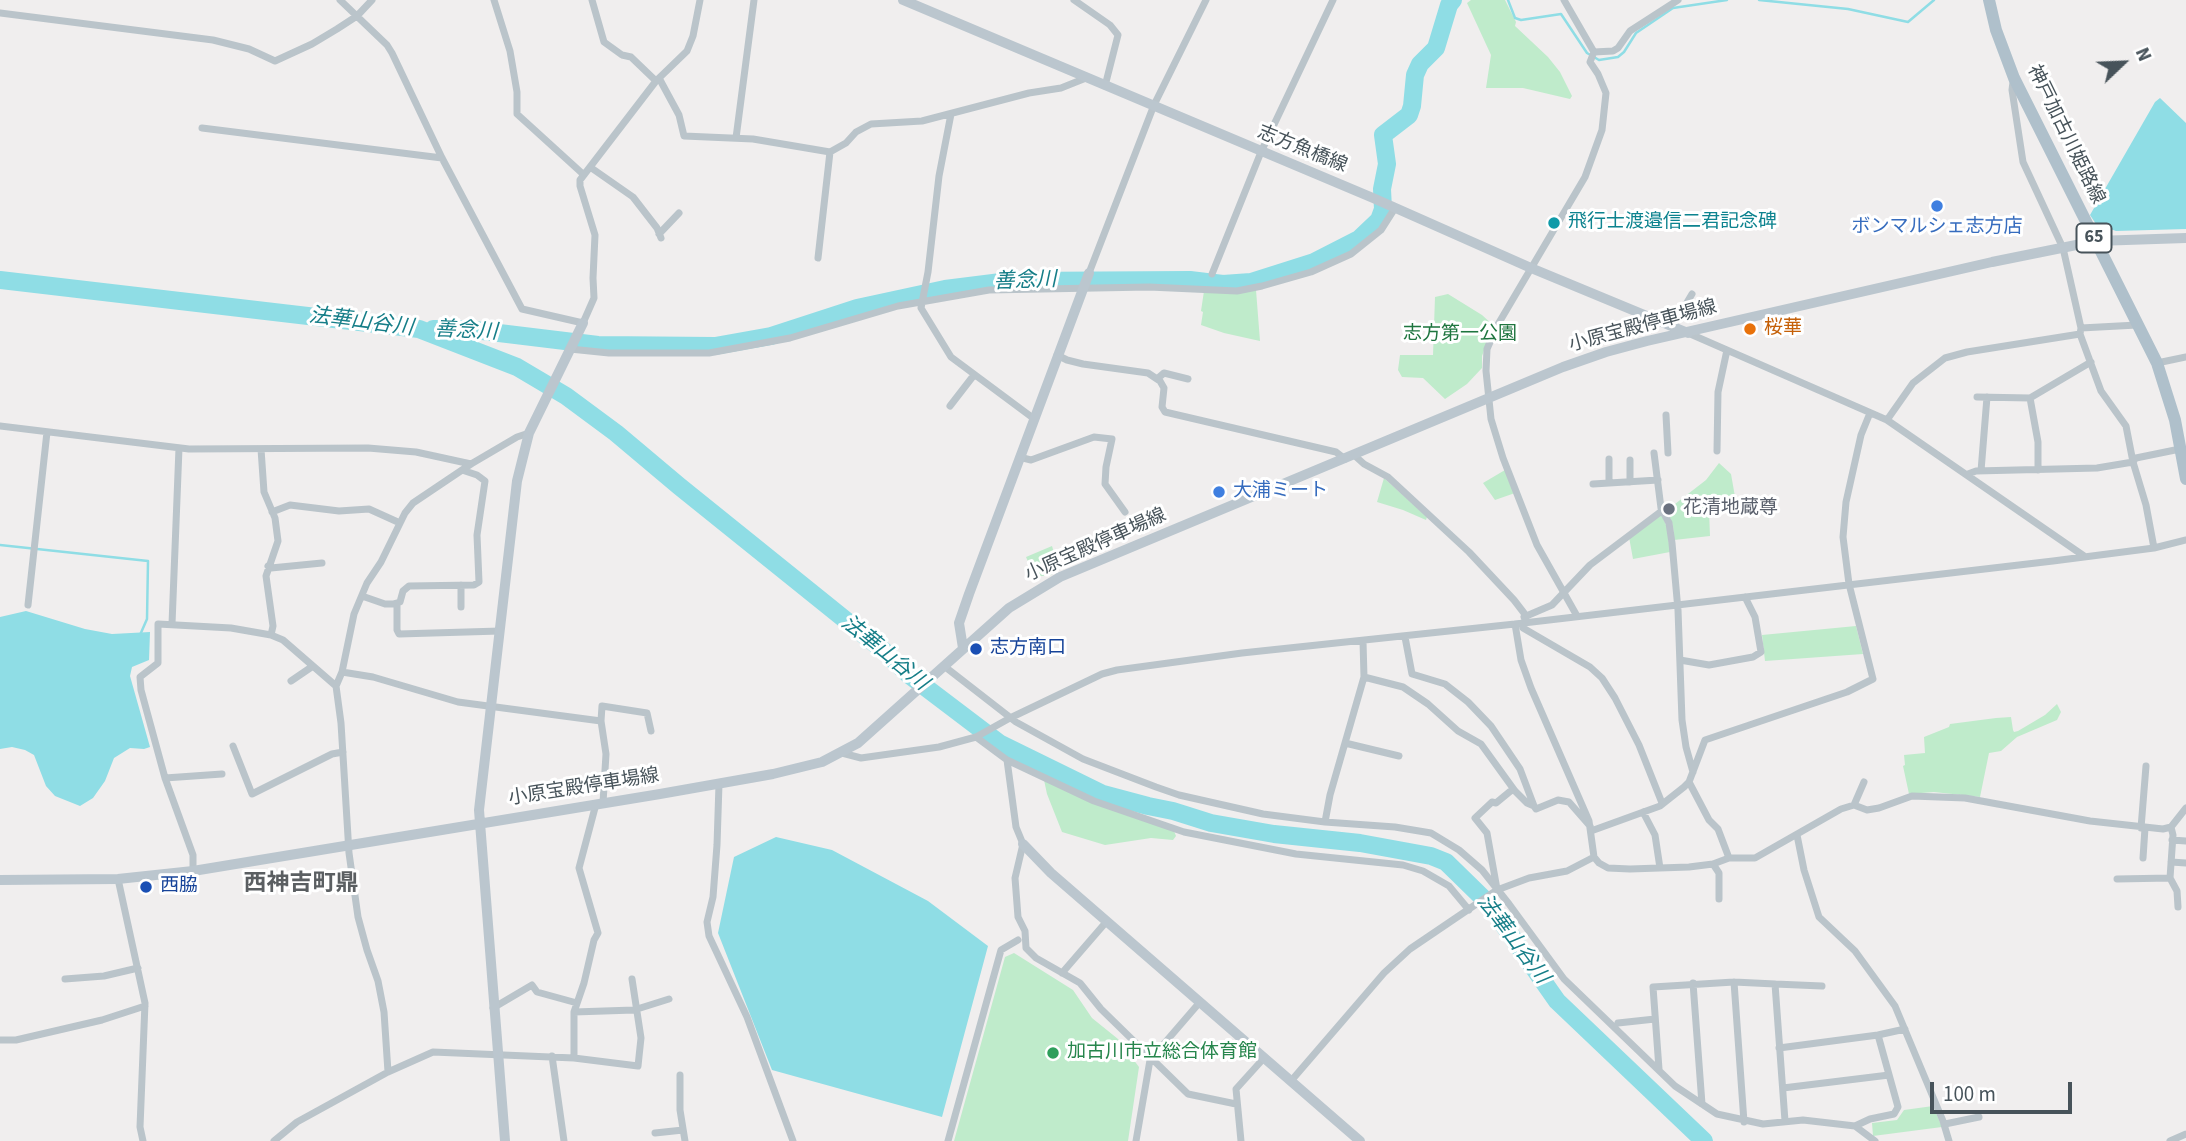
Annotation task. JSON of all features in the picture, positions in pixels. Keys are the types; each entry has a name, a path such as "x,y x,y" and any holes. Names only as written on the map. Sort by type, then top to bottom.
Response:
{"main road":[{"name":"志方魚橋線","path":"903,0 1688,333"},
{"name":"神戸加古川姫路線","path":"1989,0 1996,30 2014,78 2157,363 2182,447 2186,479"},
{"name":"小原宝殿停車場線","path":"0,880 118,879 193,871 719,784 822,762 858,743 1009,608 1060,577 1488,397 1606,352 1992,262 2096,242 2186,238"},
{"path":"963,648 959,623 1089,273"},
{"path":"505,1141 479,810 517,481 529,433 581,327"},
{"path":"1023,844 1036,860 1360,1141"}],"street":[{"path":"340,0 387,44 393,53 442,158 522,309 581,327 594,298 596,250 593,224 580,180 658,79 690,45 699,0"},
{"path":"0,13 213,40 249,49 275,61 312,44 357,16 372,0"},
{"path":"495,0 510,51 517,114 584,175"},
{"path":"592,0 604,42 622,55 631,57 658,79 679,115 684,136 736,138 830,152 871,124 922,121 1029,93 1061,88 1086,78"},
{"path":"736,138 754,0"},
{"path":"1074,0 1110,25 1118,35 1105,86"},
{"path":"1089,273 1154,105 1206,0"},
{"path":"1212,274 1261,152 1333,0"},
{"path":"1564,0 1594,52"},
{"path":"1594,52 1613,51 1618,48 1630,31 1678,0"},
{"path":"1577,616 1537,545 1503,458 1491,419 1487,349 1497,326 1585,177 1602,130 1606,93 1590,62 1594,52"},
{"path":"2014,78 2012,90 2024,162 2063,248 2081,331 2102,391 2126,426 2154,548"},
{"path":"951,114 939,176 921,308 951,357 1033,418"},
{"path":"202,128 442,158"},
{"path":"818,258 830,152"},
{"path":"590,167 633,197 660,236 679,213"},
{"path":"570,348 609,353 709,354 790,338 859,316 922,301 1000,289 1149,287 1237,290 1274,284 1319,270 1350,254 1381,230 1392,207"},
{"path":"1675,328 1676,321 1692,294"},
{"path":"1887,420 1913,383 1945,358 2081,331 2137,325"},
{"path":"1688,333 1887,420 2084,556"},
{"path":"1717,451 1718,392 1727,350"},
{"path":"1057,355 1083,364 1149,373 1164,388 1162,407 1165,412 1336,452 1388,477 1469,552 1514,600 1523,628 1590,667 1602,678 1639,745 1662,803"},
{"path":"2157,363 2186,356"},
{"path":"1977,397 2030,398 2091,362"},
{"path":"1157,379 1164,373 1188,379"},
{"path":"950,406 974,374"},
{"path":"1980,471 1987,397"},
{"path":"2030,398 2038,442 2038,470"},
{"path":"1591,828 1643,812 1662,803 1689,782 1705,740 1847,692 1873,679 1849,584 1843,537 1846,502 1861,435 1870,413"},
{"path":"1666,415 1668,453"},
{"path":"0,426 179,448 368,448 404,451 471,464"},
{"path":"1973,428 1984,429"},
{"path":"28,605 47,432"},
{"path":"388,1072 384,1012 378,981 358,916 349,845 336,686 342,672 354,614 413,503 471,464 517,437 529,433"},
{"path":"1019,457 1031,460 1094,437 1112,439 1105,484 1125,512"},
{"path":"1968,474 1980,471 2097,468 2133,462 2136,458 2182,447"},
{"path":"172,624 179,448"},
{"path":"261,449 262,481 278,541 266,576 273,626 271,635"},
{"path":"1654,453 1663,510 1670,532 1678,605 1682,720 1693,773"},
{"path":"1609,459 1609,483"},
{"path":"1630,460 1630,482"},
{"path":"362,596 385,604 400,603 402,592 409,586 474,585 479,582 477,535 485,481 462,470"},
{"path":"1593,484 1658,480"},
{"path":"272,512 290,505 340,511 369,509 400,523"},
{"path":"1522,622 1552,605 1590,565 1663,510"},
{"path":"842,753 861,758 939,747 976,737 1102,674 1117,670 1241,653 1405,637 2154,548 2186,540"},
{"path":"268,566 271,568 322,563"},
{"path":"461,585 461,607"},
{"path":"1680,660 1709,665 1753,657 1761,652 1755,617 1745,597"},
{"path":"397,603 399,634 500,631"},
{"path":"1522,622 1521,660 1591,828 1594,857 1608,868 1660,868 1713,864 1729,858 1755,858 1841,809 1854,805 1867,810 1879,808 1912,796 1953,797 2163,830 2171,827 2186,808"},
{"path":"193,871 190,846 165,778 140,677 158,663 158,624 249,630 271,635 283,640 336,686"},
{"path":"1405,637 1412,674 1445,684 1468,702 1491,726 1520,769 1534,806"},
{"path":"1325,822 1364,677 1363,641"},
{"path":"291,681 313,666"},
{"path":"942,668 1010,718 1083,759 1179,795 1263,814 1431,833 1459,850 1482,870 1564,979 1675,1086 1717,1114 1763,1124 1803,1121 1855,1126 1870,1119 1894,1114 1898,1107 1878,1035"},
{"path":"342,672 373,677 458,702 601,721"},
{"path":"1364,677 1403,687 1428,704 1458,731 1487,749 1513,789 1527,803 1536,808 1558,800 1569,802 1591,828"},
{"path":"574,1058 574,1012 598,933 579,868 600,804 606,754 601,706 647,713 651,731"},
{"path":"976,737 1007,760 1094,801 1184,832 1321,858 1403,865 1423,871 1449,886 1469,910"},
{"path":"1345,743 1399,756"},
{"path":"233,746 252,793 332,754 343,752"},
{"path":"1007,760 1016,827 1023,844 1015,878 1018,918 1025,931 1026,948 1036,958 1080,983 1150,1060 1188,1094 1236,1104"},
{"path":"2143,858 2146,766"},
{"path":"165,778 222,774"},
{"path":"1689,782 1709,820 1718,829 1729,858"},
{"path":"1854,805 1864,782"},
{"path":"719,784 713,897 707,922 709,936 747,1017 793,1141"},
{"path":"1497,890 1487,833 1475,818 1492,802 1496,803 1513,789"},
{"path":"1643,812 1655,835 1660,868"},
{"path":"2171,827 2170,878 2177,891 2178,907"},
{"path":"1797,835 1804,870 1819,917 1864,961 1895,1006 1945,1124 1949,1141"},
{"path":"2172,840 2186,841"},
{"path":"1291,1081 1384,973 1410,950 1487,895 1529,878 1567,872 1594,857"},
{"path":"2171,862 2186,863"},
{"path":"1713,864 1717,867 1720,878 1719,899"},
{"path":"2117,879 2170,878"},
{"path":"118,879 145,1006 140,1127 143,1141"},
{"path":"1062,973 1108,921"},
{"path":"948,1141 1002,950 1018,940"},
{"path":"65,979 104,976 138,968"},
{"path":"274,1141 297,1122 388,1072 433,1052 552,1056 638,1066 641,1038 632,979"},
{"path":"1659,1070 1653,987 1734,982 1822,986"},
{"path":"1734,982 1744,1122"},
{"path":"1693,983 1702,1104"},
{"path":"1774,984 1785,1121"},
{"path":"494,1008 533,985 537,992 577,1003"},
{"path":"574,1012 638,1009 669,999"},
{"path":"1136,1141 1150,1060 1200,1002"},
{"path":"0,1040 16,1040 102,1020 145,1006"},
{"path":"1618,1023 1655,1019"},
{"path":"1779,1048 1905,1029"},
{"path":"552,1056 564,1141"},
{"path":"1241,1141 1236,1088 1264,1058"},
{"path":"680,1075 680,1110 685,1141"},
{"path":"1783,1088 1889,1075"},
{"path":"1945,1124 1979,1117"},
{"path":"1855,1126 1875,1141"},
{"path":"654,1133 683,1130"},
{"path":"2170,1141 2186,1135"}],"green space":[{"path":"1471,0 1505,0 1516,22 1515,26 1560,72 1572,96 1570,99 1523,88 1486,88 1491,55 1467,3"},
{"path":"1256,290 1260,341 1201,325 1204,291"},
{"name":"志方第一公園","path":"1448,294 1493,325 1482,356 1482,368 1467,384 1445,399 1423,378 1402,377 1398,370 1400,355 1433,355 1435,297"},
{"path":"1719,463 1731,474 1737,508 1709,510 1710,536 1674,540 1669,515 1675,510 1675,504 1706,480"},
{"path":"1505,470 1515,493 1495,500 1483,483"},
{"path":"1384,478 1427,517 1426,520 1377,502"},
{"path":"1661,514 1667,527 1670,552 1633,559 1629,537"},
{"path":"1052,546 1059,570 1049,576 1039,576 1026,557"},
{"path":"1856,626 1863,654 1765,661 1762,635"},
{"path":"2057,704 2061,712 2057,720 2017,737 2001,751 1989,753 1980,797 1934,792 1909,794 1903,766 1904,755 1925,753 1924,737 1949,727 1950,724 2011,717 2014,732 2045,715"},
{"path":"1044,780 1101,806 1174,831 1176,836 1173,840 1151,838 1105,845 1062,832"},
{"name":"加古川市立総合体育館","path":"1014,953 1073,990 1092,1018 1118,1039 1139,1067 1128,1141 954,1141 1005,957"},
{"path":"1933,1106 1942,1127 1873,1136 1872,1123 1897,1120 1904,1110"}],"water":[{"path":"2160,98 2186,123 2186,229 2116,231 2096,224 2090,215 2155,102"},
{"path":"26,611 85,629 112,634 150,632 149,660 132,667 130,676 150,747 130,748 114,758 105,781 93,798 80,806 55,796 46,786 34,755 12,747 0,749 0,617"},
{"path":"776,837 832,850 928,901 988,946 942,1117 772,1070 718,933 734,857"}],"waterway":[{"name":"善念川","path":"433,329 466,329 598,345 715,346 771,336 857,308 945,289 1009,281 1190,280 1223,284 1251,282 1314,262 1359,239 1379,220 1383,209 1382,189 1387,164 1383,135 1409,115 1415,75 1420,64 1436,48 1449,5 1453,0"},
{"path":"1508,0 1515,18 1521,20 1561,14 1587,53 1599,60 1618,57 1636,33 1673,8 1727,0"},
{"path":"1759,0 1848,9 1908,22 1934,0"},
{"name":"法華山谷川","path":"0,280 419,329 517,367 566,396 616,433 884,651 908,674 999,743 1103,794 1211,823 1274,834 1360,843 1431,856 1446,862 1489,904 1557,1001 1704,1141"},
{"path":"0,545 148,561 147,619 140,635"}],"place":[{"name":"ボンマルシェ志方店","path":"1937,206"},
{"name":"飛行士渡邉信二君記念碑","path":"1554,223"},
{"name":"桜華","path":"1750,329"},
{"name":"大浦ミート","path":"1219,492"},
{"name":"花清地蔵尊","path":"1669,509"},
{"name":"志方南口","path":"976,649"},
{"name":"西脇","path":"146,887"},
{"name":"加古川市立総合体育館","path":"1053,1053"}],"district":[{"name":"西神吉町鼎","path":"301,885"}]}
